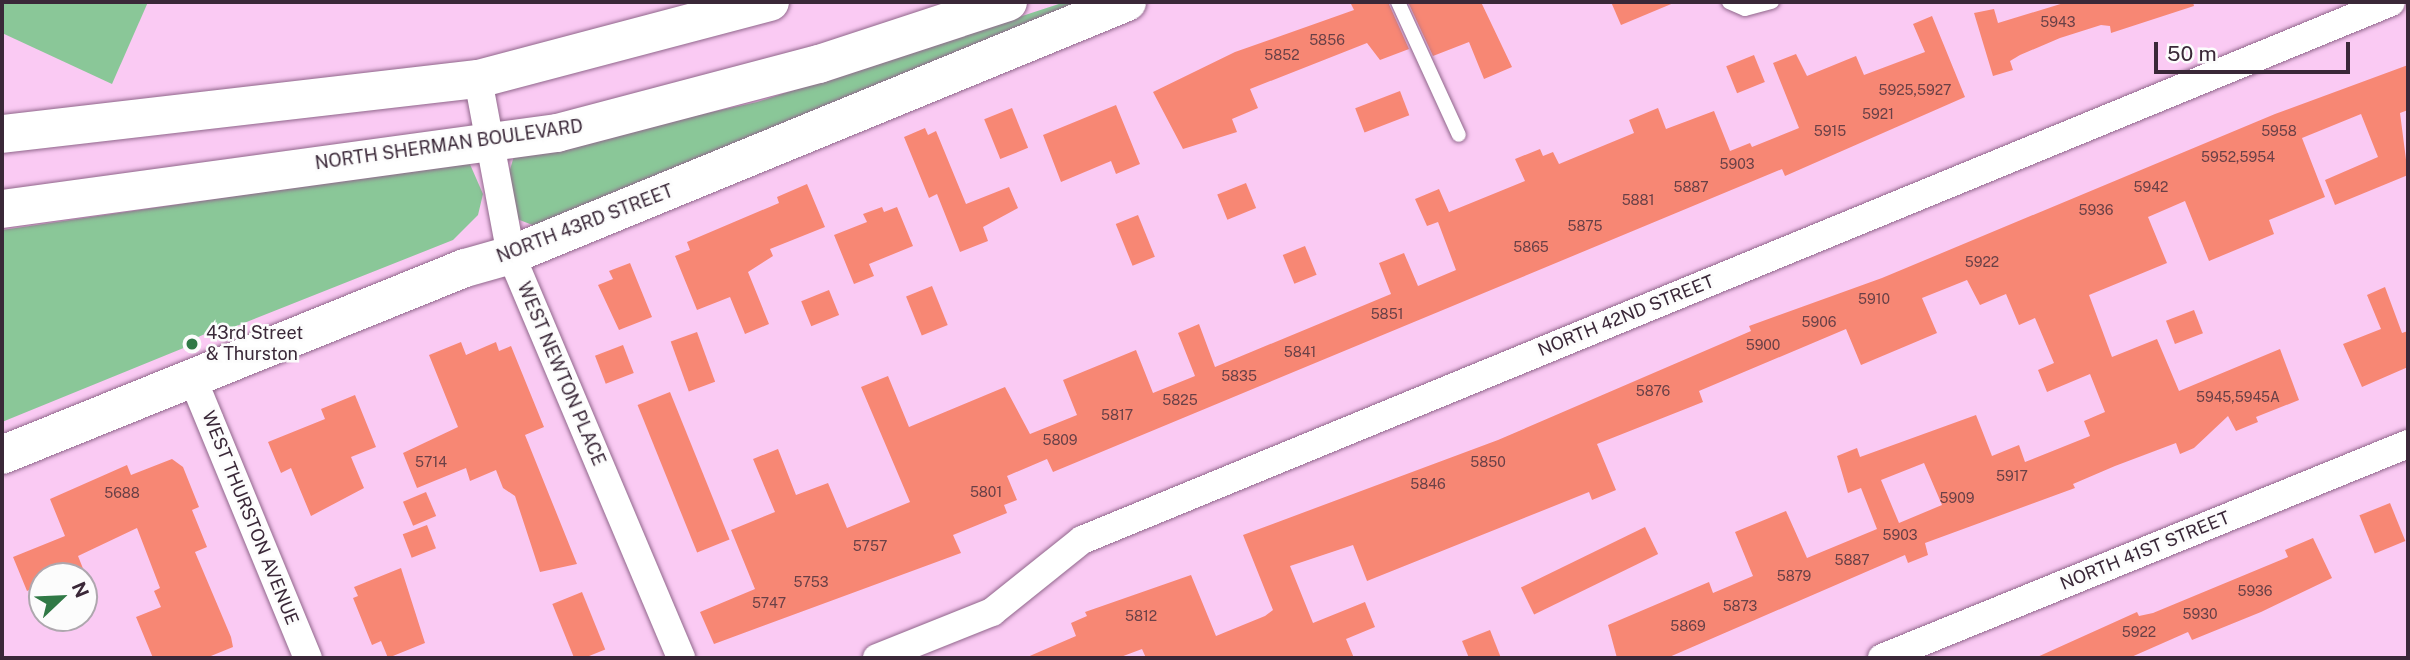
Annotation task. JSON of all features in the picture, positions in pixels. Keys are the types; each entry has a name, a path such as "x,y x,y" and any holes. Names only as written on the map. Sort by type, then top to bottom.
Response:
{"main road":[{"path":"2,134 478,79 771,2"},
{"name":"NORTH SHERMAN BOULEVARD","path":"2,209 492,138 557,133 657,111 1008,2"},
{"name":"NORTH 43RD STREET","path":"2,455 465,268 512,256 1127,2"}],"street":[{"name":"NORTH 42ND STREET","path":"877,658 992,612 1082,540 2391,2"},
{"name":"WEST NEWTON PLACE","path":"478,79 492,138 512,256 681,658"},
{"name":"WEST THURSTON AVENUE","path":"192,377 308,658"},
{"name":"NORTH 41ST STREET","path":"1882,658 2408,444"}],"lane":[{"path":"1398,2 1459,135"},
{"path":"1728,2 1745,9 1772,2"}],"green space":[{"path":"2,2 148,2 112,84 2,33"},
{"path":"1065,2 1077,7 535,226 517,219 509,173 514,156 757,102"},
{"path":"469,162 483,194 478,215 453,240 209,337 207,333 185,343 186,347 2,422 2,230"}],"building":[{"path":"1350,2 1388,2 1409,49 1380,60 1367,43 1250,89 1258,108 1232,119 1237,132 1183,149 1153,92 1235,52 1354,10"},
{"path":"1408,2 1481,2 1512,67 1484,79 1469,42 1433,56"},
{"path":"1611,2 1676,2 1621,25"},
{"path":"2067,2 2193,2 2194,6 2111,33 2110,26 2101,25 2060,38 2020,55 2010,61 2013,70 1993,76 1974,13 1994,9 1998,23"},
{"path":"1932,16 1965,97 1785,176 1782,169 1053,472 1047,459 1007,476 1017,500 1004,505 1007,513 953,535 961,553 714,644 700,612 755,589 731,530 775,512 753,459 778,449 796,495 828,483 847,528 910,502 861,387 888,376 909,427 1005,387 1030,434 1077,415 1063,380 1136,350 1153,393 1195,376 1178,333 1199,324 1215,367 1391,294 1379,263 1404,253 1418,286 1456,270 1438,222 1427,226 1415,199 1439,189 1449,212 1525,181 1515,159 1540,149 1543,156 1553,152 1559,164 1634,133 1629,120 1658,108 1666,129 1714,111 1730,151 1750,143 1752,147 1799,128 1773,63 1796,54 1807,76 1856,56 1864,75 1925,52 1913,24"},
{"path":"1754,55 1765,82 1737,93 1726,66"},
{"path":"2408,65 2408,110 2400,113 2408,175 2335,205 2325,180 2378,157 2361,114 2302,138 2325,197 2269,220 2274,234 2209,261 2185,201 2148,217 2167,263 2089,295 2112,357 2157,339 2179,391 2280,349 2299,400 2256,417 2258,422 2236,431 2228,416 2194,448 2180,454 2176,443 2115,466 2073,484 2075,488 1925,543 1928,555 1908,563 1905,555 1667,658 1617,658 1608,625 1709,582 1713,593 1753,576 1735,532 1786,511 1807,558 1877,529 1861,488 1848,493 1837,456 1857,448 1860,457 1976,415 1992,456 2019,445 2025,462 2090,436 2084,421 2105,412 2090,374 2047,392 2038,370 2054,363 2035,318 2019,325 2006,294 1980,305 1967,280 1922,298 1937,333 1861,365 1846,329 1699,391 1703,402 1597,444 1616,490 1592,500 1589,492 1367,581 1353,545 1290,566 1313,623 1365,602 1375,627 1346,639 1354,658 1146,658 1142,649 1118,658 1025,658 1076,636 1071,623 1087,616 1085,612 1191,575 1216,636 1265,616 1273,610 1243,535 1498,440 1751,331 1749,326 1882,278 2275,114","holes":["1924,463 1942,505 1899,523 1881,480"]},
{"path":"1400,91 1409,115 1365,132 1355,108"},
{"path":"1116,105 1140,164 1116,174 1111,161 1061,182 1043,135"},
{"path":"1012,108 1028,148 1000,159 984,119"},
{"path":"925,128 928,135 936,131 966,204 1009,187 1018,208 983,227 988,241 960,252 937,194 929,198 904,137"},
{"path":"1246,183 1256,208 1227,220 1217,195"},
{"path":"807,184 825,227 770,249 773,256 748,272 769,324 745,334 730,297 697,310 675,256 690,250 687,242 779,203 777,197"},
{"path":"882,207 884,212 897,207 913,246 869,264 874,276 854,284 834,235 867,222 863,214"},
{"path":"1138,215 1155,257 1133,266 1116,224"},
{"path":"1305,246 1317,275 1294,284 1283,255"},
{"path":"630,263 652,317 619,330 598,285 613,279 609,271"},
{"path":"932,286 948,325 922,335 906,296"},
{"path":"2385,287 2402,333 2408,331 2408,367 2362,387 2343,344 2381,329 2367,295"},
{"path":"829,290 839,315 811,326 801,301"},
{"path":"2194,310 2203,333 2175,344 2166,321"},
{"path":"697,332 715,382 689,391 671,342"},
{"path":"461,342 466,355 496,342 499,351 511,346 544,427 525,435 577,564 540,572 515,496 503,488 496,470 470,481 466,468 417,488 403,453 458,427 429,355"},
{"path":"623,345 634,373 606,384 595,356"},
{"path":"670,392 730,539 697,553 638,405"},
{"path":"355,395 376,447 351,457 364,488 311,516 291,468 281,473 268,442 325,419 321,409"},
{"path":"172,459 183,467 199,507 192,510 207,547 195,552 233,647 206,658 153,658 136,617 161,607 154,591 160,588 137,528 78,556 80,562 28,562 27,591 13,557 65,536 50,499 127,465 131,475"},
{"path":"426,492 436,516 413,526 403,502"},
{"path":"2390,503 2405,541 2375,553 2359,515"},
{"path":"427,525 436,548 412,558 403,534"},
{"path":"1645,527 1658,554 1534,614 1521,587"},
{"path":"2313,538 2332,578 2261,612 2192,640 2188,632 2129,658 2035,658 2137,612 2139,616 2153,613 2288,557 2285,550"},
{"path":"401,568 425,643 388,658 381,641 372,645 353,598 358,596 354,587"},
{"path":"582,592 605,649 584,658 574,658 552,604"},
{"path":"1490,630 1501,658 1469,658 1462,641"}],"place":[{"name":"43rd Street & Thurston","path":"192,344"}]}
